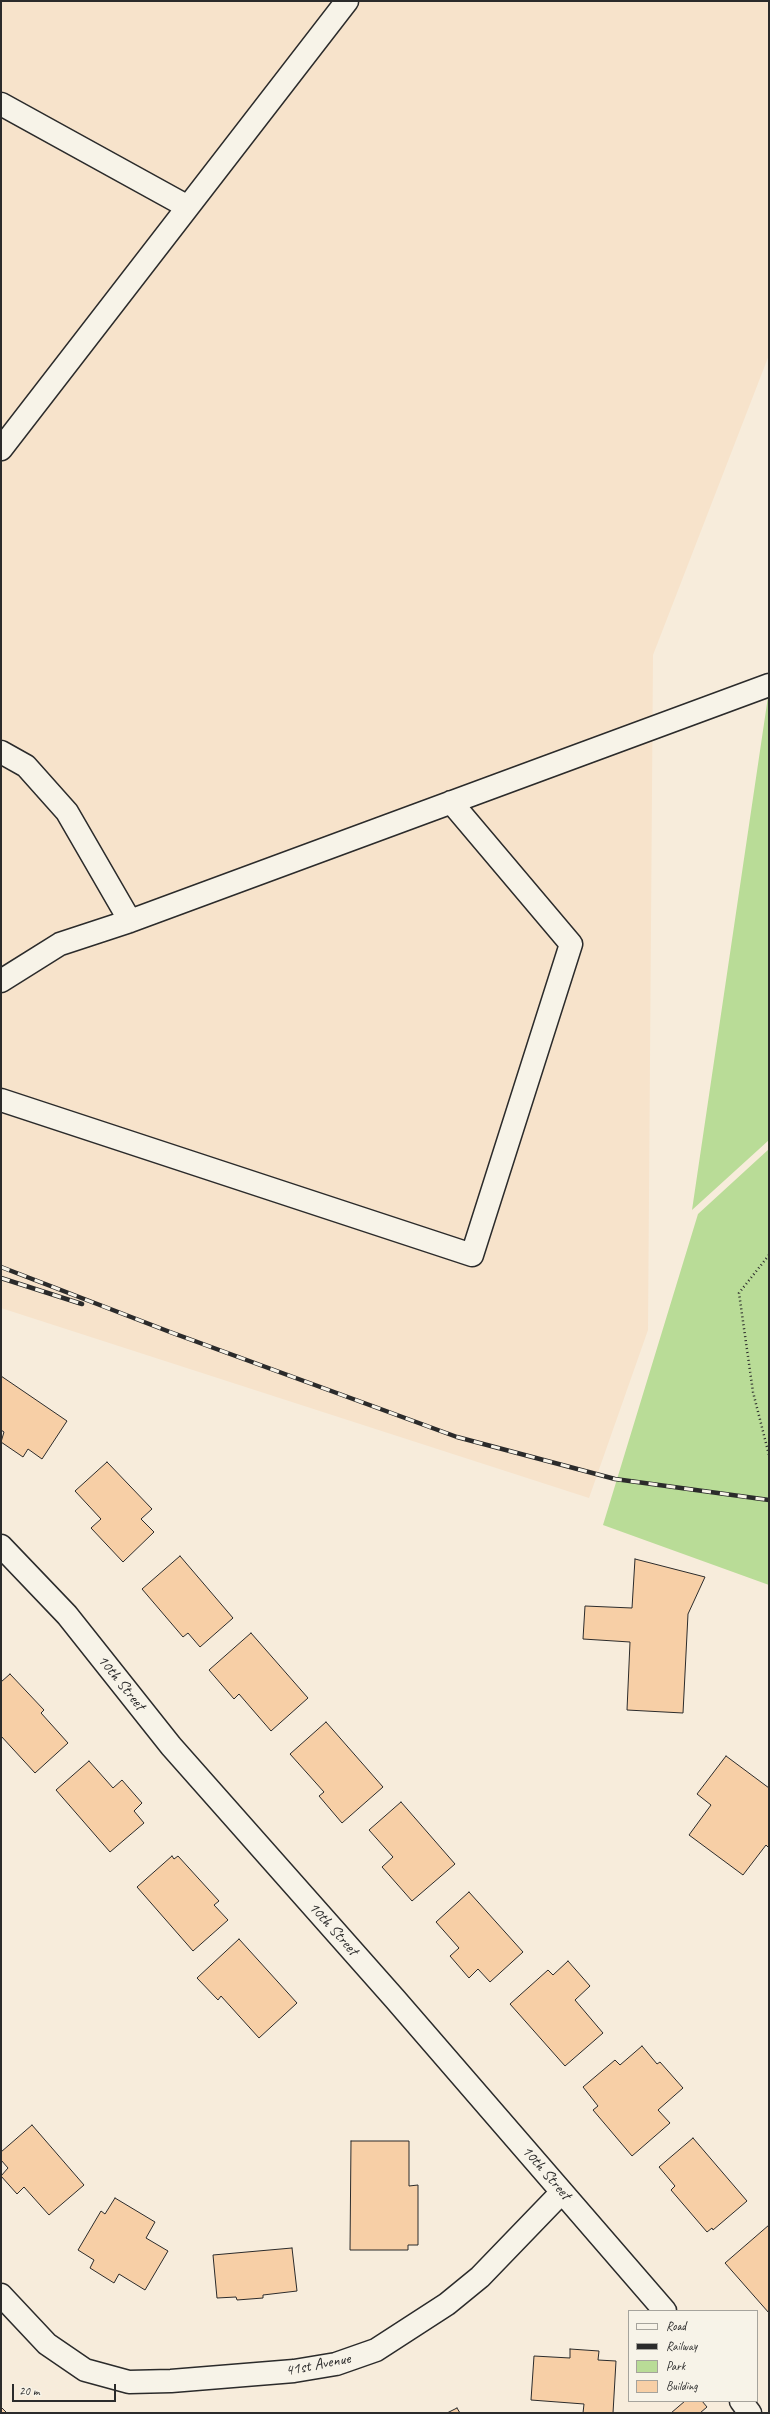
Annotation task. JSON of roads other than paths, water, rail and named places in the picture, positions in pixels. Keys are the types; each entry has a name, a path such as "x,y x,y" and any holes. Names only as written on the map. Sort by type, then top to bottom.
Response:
{"street":[{"path":"1,449 347,1"},
{"path":"1,104 188,207"},
{"path":"1,981 60,944 130,921 769,685"},
{"path":"1,752 26,766 67,812 130,921"},
{"path":"1,1100 472,1255 571,944 451,802"},
{"name":"10th Street","path":"1,1546 67,1615 171,1746 395,1999 664,2310"},
{"name":"41st Avenue","path":"1,2295 47,2344 86,2370 129,2382 171,2381 294,2371 336,2364 376,2350 447,2304 480,2276 562,2192"},
{"path":"742,2402 750,2413"}],"railway":[{"path":"1,1267 170,1332 457,1437 615,1479 769,1500"},
{"path":"1,1278 82,1304"}]}
